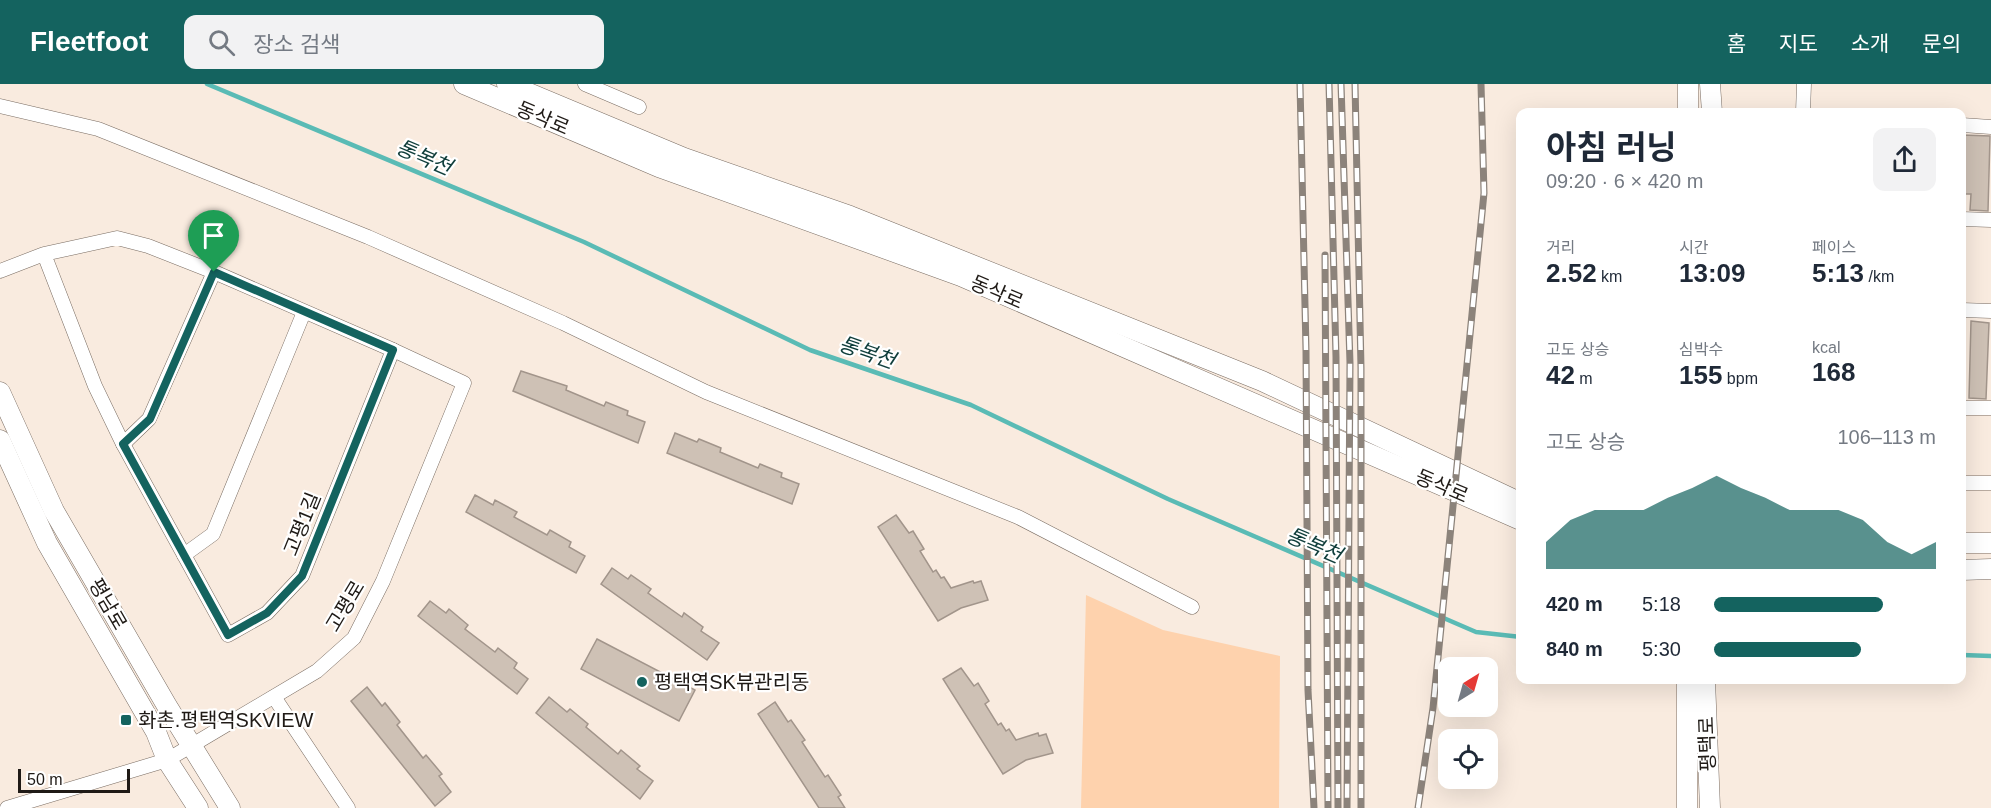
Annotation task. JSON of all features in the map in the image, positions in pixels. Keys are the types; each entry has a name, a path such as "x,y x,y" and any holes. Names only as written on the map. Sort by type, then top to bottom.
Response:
{"street":[{"name":"동삭로","path":"464,84 659,167 961,276 1516,518"},
{"name":"동삭로","path":"507,84 684,158 850,216 1263,381 1516,501"},
{"path":"585,84 639,107"},
{"path":"1688,84 1688,108"},
{"path":"1710,84 1712,108"},
{"path":"1803,84 1803,108"},
{"path":"0,106 98,129 368,237 563,323 705,392 1018,517 1192,607"},
{"path":"1966,125 1991,127"},
{"path":"1966,219 1991,220"},
{"path":"0,272 44,254 117,238 148,246 214,272 393,350"},
{"name":"고평1길","path":"44,254 95,386 123,444 228,635 267,613 302,576 393,350"},
{"path":"123,444 150,419 214,272"},
{"path":"1966,310 1991,311"},
{"path":"184,555 213,534 304,312"},
{"name":"고평로","path":"7,808 167,760 318,671 354,638 383,581 464,383 393,350"},
{"name":"평남로","path":"0,392 54,511 191,746 230,808"},
{"path":"1966,408 1991,408"},
{"name":"평남로","path":"0,440 46,543 156,732 167,760 198,808"},
{"path":"1966,483 1991,483"},
{"path":"1966,543 1991,543"},
{"path":"1966,570 1991,569"},
{"name":"평택로","path":"1688,684 1710,808"},
{"name":"평택로","path":"1687,808 1696,721 1704,684"},
{"path":"274,697 348,808"}],"shaded area":[{"path":"1086,595 1163,630 1280,656 1279,808 1081,808"}],"building":[{"path":"1966,135 1990,136 1988,211 1970,210 1971,194 1966,194"},
{"path":"1971,321 1989,323 1986,399 1969,398"},
{"path":"521,371 567,386 566,390 604,406 606,402 628,411 627,415 645,422 638,443 513,391"},
{"path":"675,433 721,448 720,452 758,468 760,464 782,473 781,477 799,484 792,504 667,453"},
{"path":"475,495 493,505 495,500 517,512 514,517 547,535 550,530 571,542 569,547 585,556 576,573 466,512"},
{"path":"896,515 909,533 913,531 924,549 920,551 933,572 936,570 941,578 944,577 951,588 973,581 974,583 981,581 988,600 961,608 938,621 878,527"},
{"path":"612,568 628,579 631,575 651,589 648,593 682,617 684,613 703,627 701,631 719,643 707,660 601,584"},
{"path":"430,601 446,613 449,609 468,625 465,629 495,652 498,648 517,663 514,668 528,679 517,694 418,616"},
{"name":"평택역SK뷰관리동","path":"597,639 695,690 679,721 581,669"},
{"path":"961,668 974,686 978,683 989,701 985,704 998,725 1001,723 1006,731 1009,729 1016,740 1038,733 1039,736 1046,734 1053,753 1026,760 1003,774 943,679"},
{"path":"367,687 382,706 385,703 400,722 397,725 423,758 426,755 442,774 439,776 451,792 435,806 351,701"},
{"path":"549,697 567,712 570,709 588,724 586,727 618,754 621,750 640,766 637,769 653,781 640,799 536,713"},
{"path":"775,702 788,722 791,720 805,740 802,742 825,777 828,775 841,795 838,797 845,808 819,808 758,714"}],"waterway":[{"name":"통복천","path":"207,84 584,242 810,350 971,405 1168,499 1476,632 1516,636"},
{"name":"통복천","path":"1966,655 1991,656"}],"railway":[{"path":"1300,84 1306,350 1308,690 1314,808"},
{"path":"1329,84 1336,357 1338,808"},
{"path":"1341,84 1350,363 1347,808"},
{"path":"1355,84 1361,368 1361,808"},
{"path":"1418,808 1433,708 1484,193 1481,84"},
{"path":"1325,255 1328,808"}],"place":[{"name":"평택역SK뷰관리동","path":"642,682"},
{"name":"화촌.평택역SKVIEW","path":"126,720"}],"route":[{"path":"214,272 393,350 302,576 267,613 228,635 123,444 150,419 214,272"}]}
